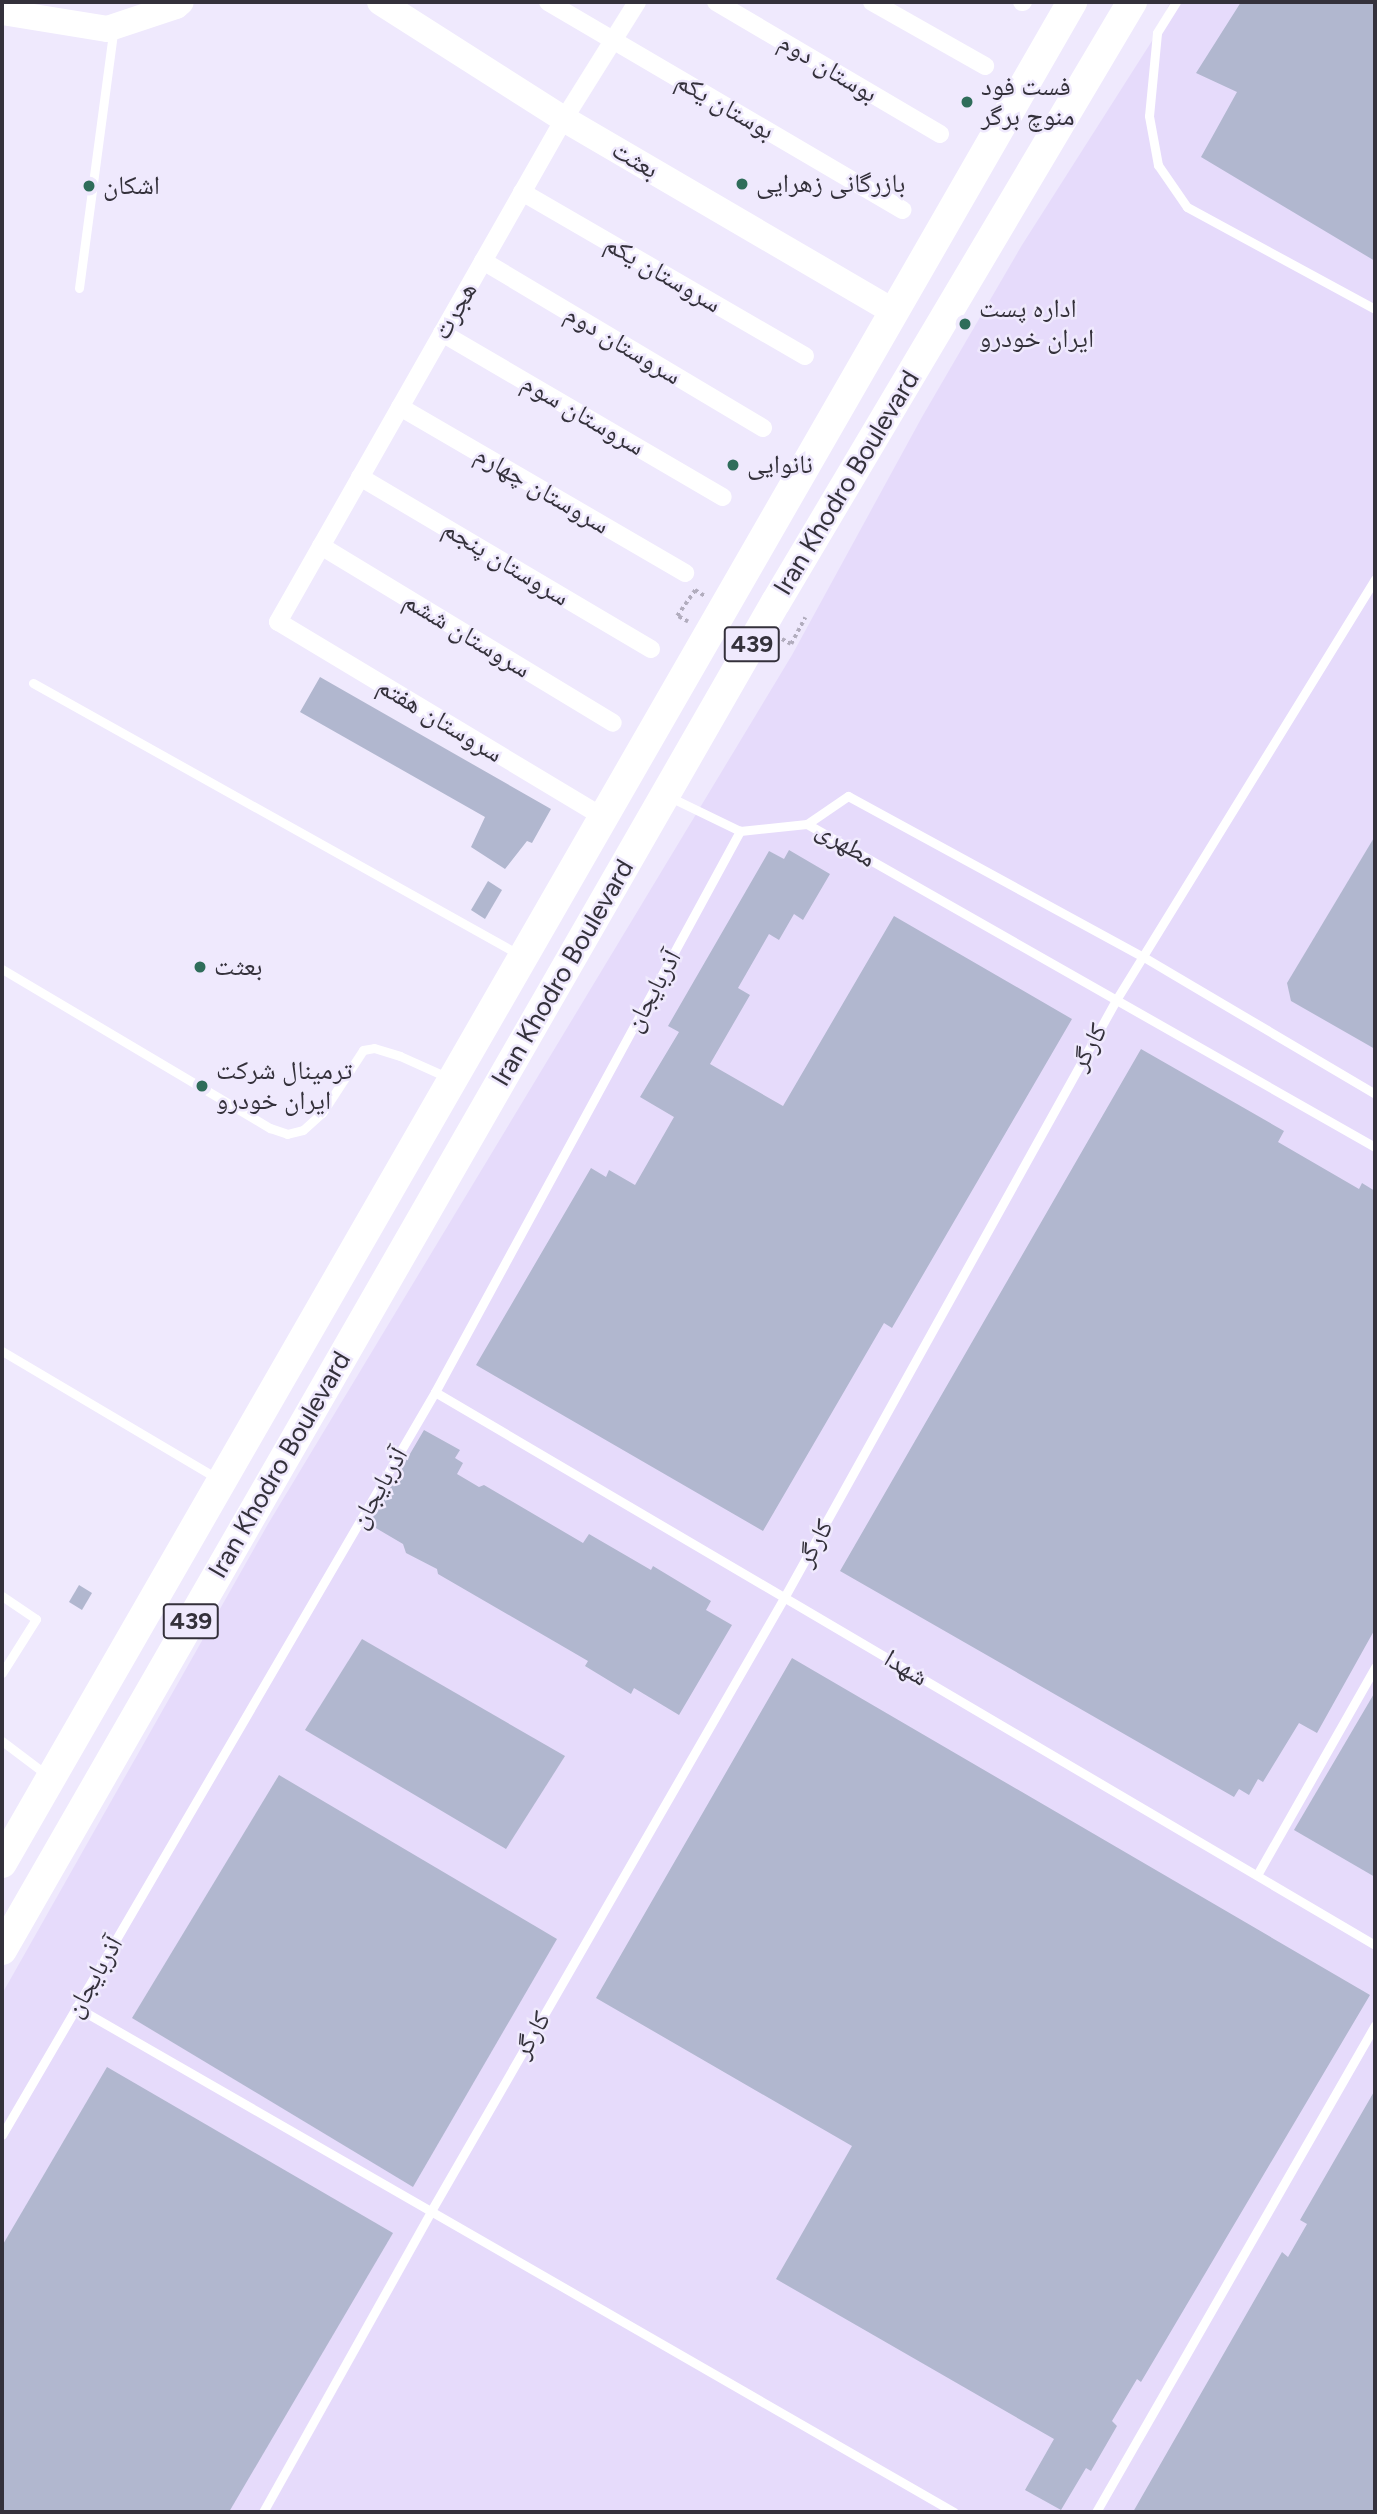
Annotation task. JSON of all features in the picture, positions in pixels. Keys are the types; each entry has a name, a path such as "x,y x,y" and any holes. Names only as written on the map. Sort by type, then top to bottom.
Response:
{"main road":[{"name":"Iran Khodro Boulevard","path":"2,1863 1072,2"},
{"name":"Iran Khodro Boulevard","path":"2,1950 665,795 1132,2"},
{"path":"343,1269 380,1292"},
{"path":"313,1321 350,1344"}],"street":[{"path":"2,12 107,29 181,2"},
{"name":"بعثت","path":"380,2 564,119 894,312"},
{"name":"بوستان یکم","path":"548,2 903,210"},
{"name":"هجرت","path":"278,622 564,119 637,2"},
{"name":"بوستان دوم","path":"716,2 940,134"},
{"path":"872,2 985,66"},
{"name":"سروستان یکم","path":"522,192 804,356"},
{"name":"سروستان دوم","path":"483,261 763,428"},
{"name":"سروستان سوم","path":"442,334 723,497"},
{"name":"سروستان چهارم","path":"400,407 685,573"},
{"name":"سروستان پنجم","path":"360,477 651,649"},
{"name":"سروستان ششم","path":"321,546 612,723"},
{"name":"سروستان هفتم","path":"278,622 603,817"}],"lane":[{"path":"1176,2 1157,33 1149,116 1158,165 1187,207 1375,309"},
{"path":"79,288 114,27"},
{"name":"کارگر","path":"263,2512 430,2211 785,1597 1116,1000 1375,579"},
{"path":"33,683 523,956"},
{"path":"665,795 740,831 807,824"},
{"name":"مطهری","path":"1375,1094 1142,956 848,796 807,824 1375,1147"},
{"name":"آذربایجان","path":"2,2135 435,1392 740,831"},
{"path":"2,969 270,1128 288,1134 303,1130 321,1113 363,1050 374,1048 400,1056 452,1079"},
{"path":"2,1351 222,1481"},
{"name":"شهدا","path":"435,1392 1375,1945"},
{"path":"2,1596 36,1619 2,1673"},
{"path":"1257,1875 1375,1667"},
{"path":"2,1741 51,1778"},
{"path":"76,2007 954,2512"},
{"path":"1096,2512 1375,2025"}],"path":[{"path":"677,616 695,590"},
{"path":"791,644 805,618"}],"shaded area":[{"path":"1170,2 1375,2 1375,2512 2,2512 2,1994 268,1524 792,655 922,417 1022,245 1157,33"}],"building":[{"path":"1241,2 1375,2 1375,261 1201,157 1237,92 1196,73"},
{"path":"320,677 551,809 532,843 527,841 505,869 471,847 485,817 300,712"},
{"path":"1375,836 1375,1049 1291,1001 1287,983"},
{"path":"789,850 830,874 803,920 794,914 779,940 769,934 738,988 750,995 710,1064 783,1106 894,916 1072,1019 892,1328 884,1323 763,1531 476,1365 591,1168 606,1177 609,1170 635,1185 674,1117 640,1097 679,1032 668,1026 769,851 784,859"},
{"path":"488,881 502,890 485,919 471,910"},
{"path":"1141,1049 1284,1131 1278,1142 1359,1189 1362,1183 1375,1191 1375,1629 1317,1733 1299,1723 1263,1782 1258,1779 1249,1795 1239,1789 1234,1797 840,1571"},
{"path":"424,1430 460,1450 455,1458 463,1463 457,1474 479,1487 484,1485 583,1543 589,1534 651,1570 653,1566 711,1601 706,1610 732,1625 679,1715 634,1688 631,1694 585,1666 588,1661 438,1574 437,1569 406,1553 403,1544 369,1524"},
{"path":"79,1585 92,1593 82,1610 69,1602"},
{"path":"362,1639 565,1756 506,1849 305,1730"},
{"path":"792,1658 1370,1995 1141,2382 1137,2379 1112,2421 1117,2426 1091,2471 1086,2468 1061,2510 1025,2490 1054,2439 776,2279 852,2146 596,1998"},
{"path":"1375,1692 1375,1877 1294,1830"},
{"path":"279,1775 557,1939 413,2187 132,2018"},
{"path":"107,2067 393,2233 229,2512 2,2512 2,2246"},
{"path":"1375,2090 1375,2512 1133,2512 1282,2252 1288,2257 1307,2224 1300,2220"}],"place":[{"name":"فست فود منوچ برگر","path":"967,102"},
{"name":"بازرگانی زهرایی","path":"742,184"},
{"name":"اشکان","path":"89,186"},
{"name":"اداره پست ایران خودرو","path":"965,324"},
{"name":"نانوایی","path":"733,465"},
{"name":"بعثت","path":"200,967"},
{"name":"ترمینال شرکت ایران خودرو","path":"202,1086"}]}
